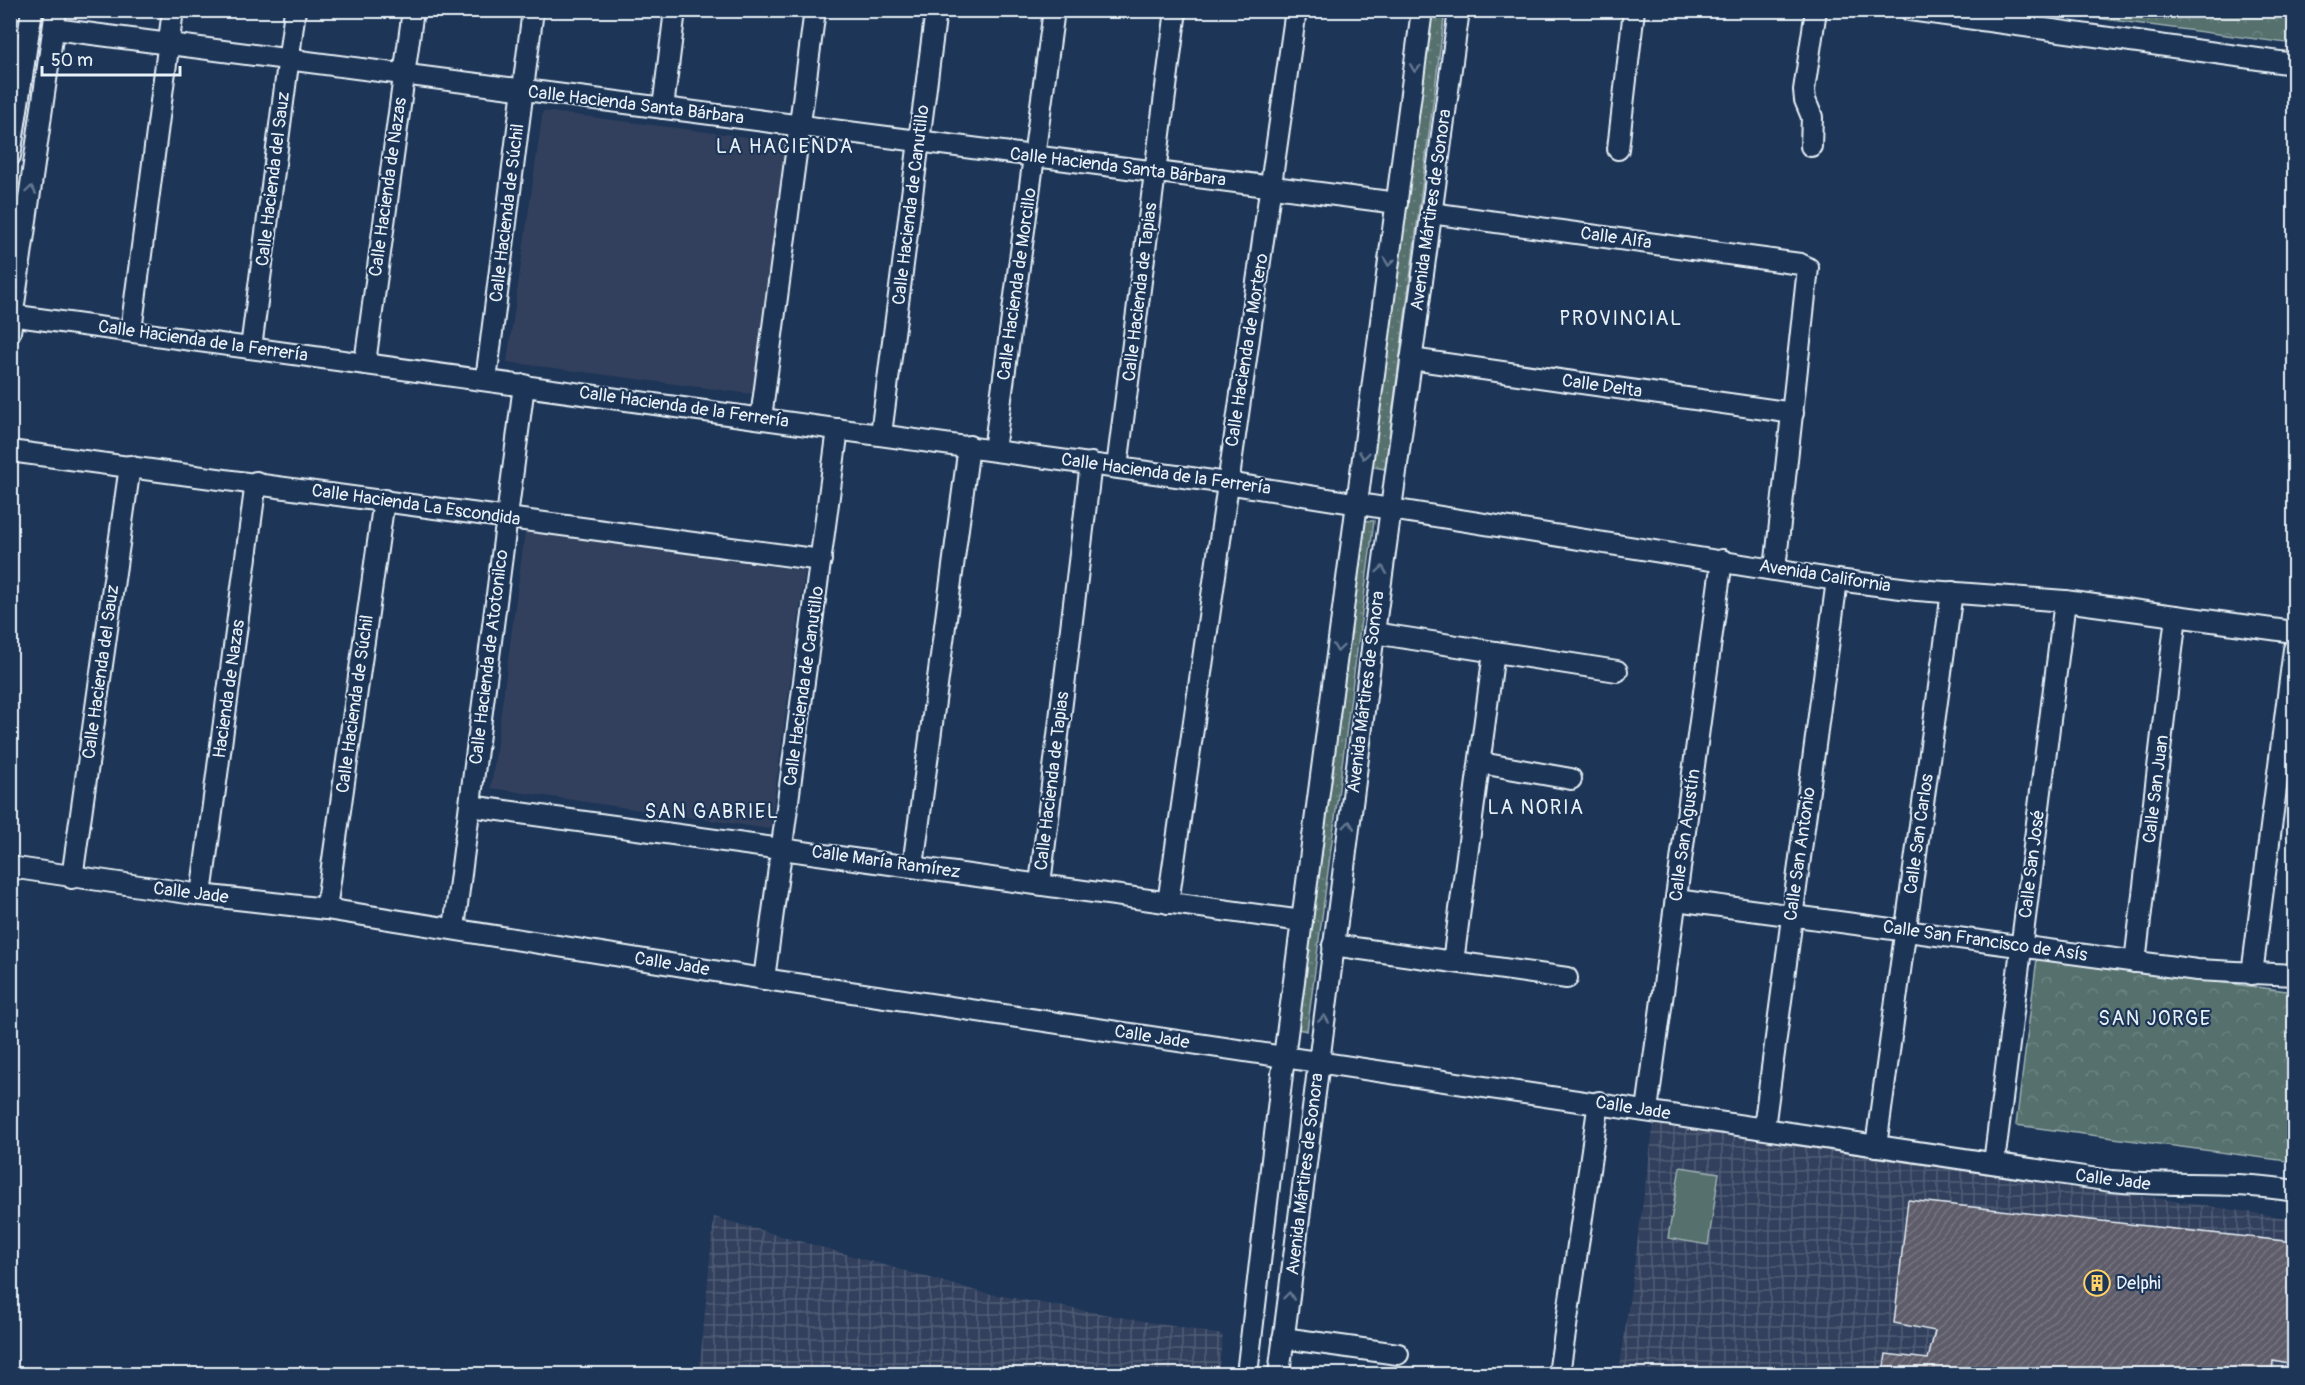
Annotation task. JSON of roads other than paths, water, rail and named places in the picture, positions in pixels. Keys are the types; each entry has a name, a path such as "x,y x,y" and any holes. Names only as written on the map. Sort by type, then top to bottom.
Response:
{"street":[{"path":"11,154 19,39 32,10"},
{"path":"131,331 173,10"},
{"name":"Calle Hacienda del Sauz","path":"251,348 295,10"},
{"name":"Calle Hacienda de Nazas","path":"365,363 413,10"},
{"name":"Calle Hacienda de Súchil","path":"486,380 533,10"},
{"path":"663,108 675,10"},
{"path":"761,418 815,10"},
{"name":"Calle Hacienda de Canutillo","path":"881,434 936,10"},
{"name":"Calle Hacienda de Morcillo","path":"994,450 1054,10"},
{"name":"Calle Hacienda de Tapias","path":"1117,467 1176,10"},
{"name":"Calle Hacienda de Mortero","path":"1168,903 1296,10"},
{"name":"Avenida Mártires de Sonora","path":"1247,1374 1284,1057 1422,10"},
{"name":"Avenida Mártires de Sonora","path":"1279,1374 1390,508 1459,10"},
{"path":"1618,149 1634,10"},
{"path":"1811,146 1812,117 1805,100 1804,90 1816,10"},
{"path":"1910,10 2295,64"},
{"path":"11,320 55,20"},
{"name":"Calle Hacienda Santa Bárbara","path":"55,20 169,44 1397,204"},
{"name":"Calle Alfa","path":"1431,213 1800,264 1809,271 1793,413"},
{"name":"Calle Hacienda de la Ferrería","path":"11,320 131,331 1358,502"},
{"name":"Calle Delta","path":"1410,359 1793,413"},
{"name":"Calle Hacienda de Atotonilco","path":"454,928 524,385"},
{"path":"1774,569 1793,413"},
{"name":"Calle Hacienda de Canutillo","path":"764,979 838,429"},
{"path":"914,866 969,446"},
{"name":"Calle Hacienda La Escondida","path":"10,451 256,482 821,560"},
{"name":"Calle Hacienda de Tapias","path":"1040,884 1091,463"},
{"name":"Calle Hacienda del Sauz","path":"72,878 130,466"},
{"name":"Hacienda de Nazas","path":"201,895 256,482"},
{"name":"Calle Hacienda de Súchil","path":"326,909 384,500"},
{"name":"Avenida California","path":"1358,502 1837,580 2065,601 2295,632"},
{"name":"Calle San Agustín","path":"1647,1110 1722,560"},
{"name":"Calle San Antonio","path":"1764,1128 1837,580"},
{"name":"Calle San Carlos","path":"1876,1146 1952,592"},
{"name":"Calle San José","path":"1994,1163 2065,601"},
{"name":"Calle San Juan","path":"2135,962 2176,616"},
{"path":"1374,633 1617,671"},
{"path":"2252,974 2295,649"},
{"path":"1453,962 1494,652"},
{"path":"1481,763 1571,779"},
{"name":"Calle María Ramírez","path":"470,806 1302,921"},
{"name":"Calle Jade","path":"10,867 72,878 326,909 454,928 764,979 2146,1185 2246,1184 2295,1191"},
{"name":"Calle San Francisco de Asís","path":"1676,900 2135,962 2252,974 2295,975"},
{"path":"1334,945 1567,978"},
{"path":"1559,1374 1599,1102"},
{"path":"1283,1338 1398,1354"}],"place":[{"name":"Delphi","path":"2097,1283"}],"district":[{"name":"LA HACIENDA","path":"785,146"},
{"name":"PROVINCIAL","path":"1621,318"},
{"name":"LA NORIA","path":"1536,807"},
{"name":"SAN GABRIEL","path":"712,811"},
{"name":"SAN JORGE","path":"2155,1018"}]}
